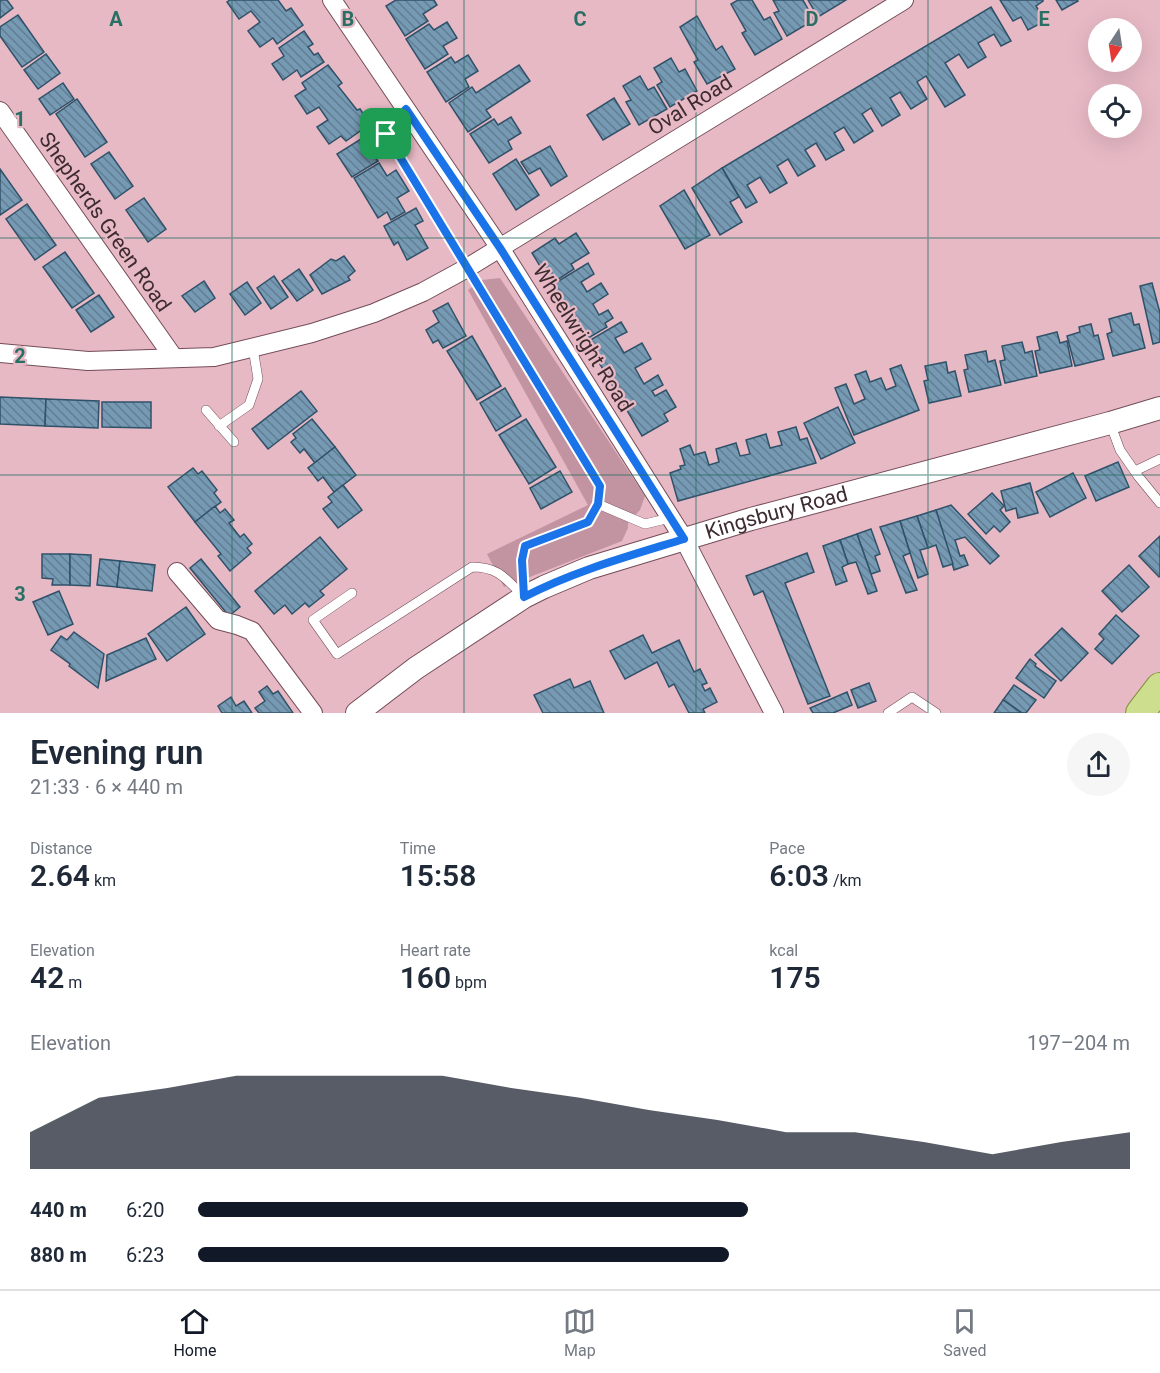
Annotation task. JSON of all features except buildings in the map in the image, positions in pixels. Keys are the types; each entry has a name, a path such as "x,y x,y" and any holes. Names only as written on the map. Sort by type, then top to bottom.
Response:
{"main road":[{"path":"1140,713 1160,687"}],"street":[{"name":"Wheelwright Road","path":"332,0 500,248 684,539 774,713"},
{"name":"Oval Road","path":"0,353 88,360 214,357 312,333 374,313 423,292 467,268 904,0"},
{"name":"Shepherds Green Road","path":"0,111 174,358"},
{"name":"Kingsbury Road","path":"357,713 416,668 524,597 544,586 589,568 762,516 1160,408"},
{"path":"177,572 218,620 252,631 313,713"}],"lane":[{"path":"406,109 386,134 600,486 598,504 588,522 525,546 522,560 524,597"},
{"path":"219,426 249,405 258,379 253,348"},
{"path":"206,410 234,442"},
{"path":"1110,423 1120,450 1160,503"},
{"path":"1135,471 1160,459"},
{"path":"598,504 645,524 670,518"},
{"path":"352,593 313,620 337,654 472,567 485,567 502,574 524,597"},
{"path":"888,713 912,697 936,713"}],"shaded area":[{"path":"500,278 645,496 640,510 628,523 622,541 504,587 487,554 588,505 468,290 482,280"}],"route":[{"path":"406,109 500,248 684,539 589,568 544,586 524,597 522,560 525,546 588,522 598,504 600,486 386,134 406,109"}]}
